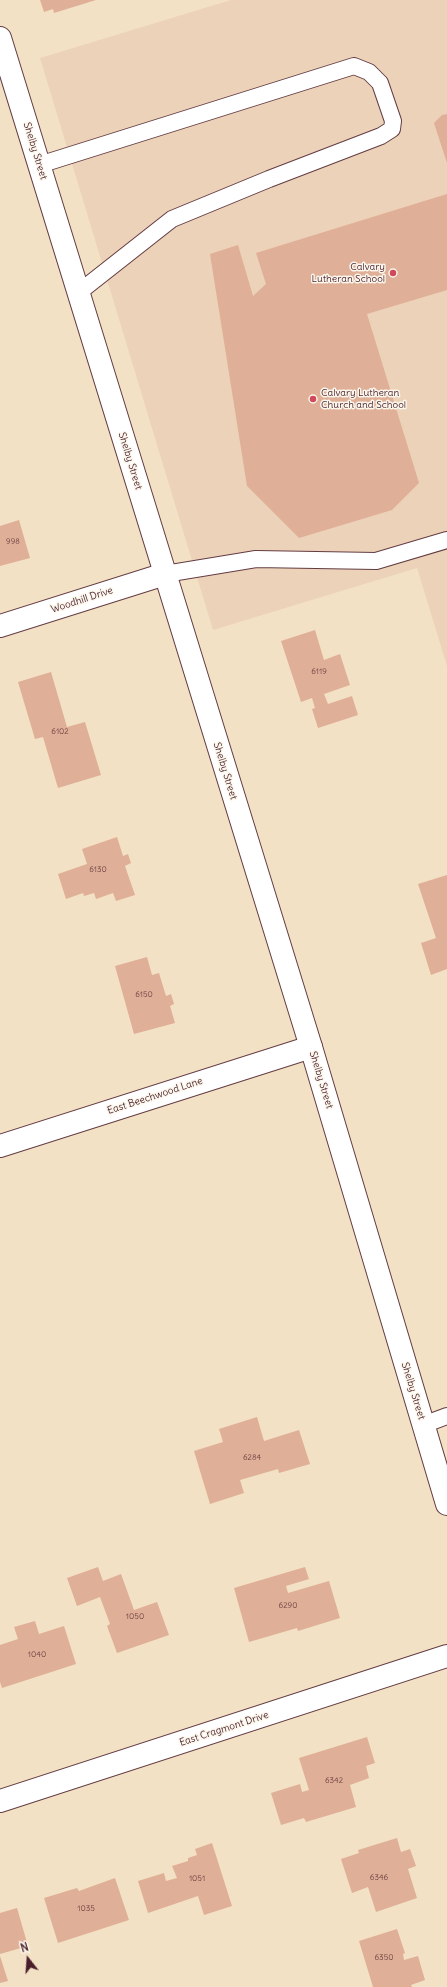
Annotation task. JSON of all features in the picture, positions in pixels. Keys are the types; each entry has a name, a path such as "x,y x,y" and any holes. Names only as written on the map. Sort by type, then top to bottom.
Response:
{"street":[{"name":"Shelby Street","path":"0,38 311,1047 447,1504"},
{"name":"Woodhill Drive","path":"0,626 165,574"},
{"name":"East Beechwood Lane","path":"0,1146 311,1047"},
{"name":"East Cragmont Drive","path":"0,1801 447,1656"}],"lane":[{"path":"39,165 354,66 369,72 380,83 393,121 392,129 381,136 269,179 172,219 78,293"},
{"path":"165,574 256,559 376,561 447,540"},
{"path":"423,1425 447,1416"}],"shaded area":[{"path":"231,0 447,0 447,666 417,568 213,630 40,58"}],"building":[{"path":"40,0 96,0 54,13 53,9 44,12"},
{"path":"447,114 447,163 434,123 442,115"},
{"name":"Calvary Lutheran Church and School","path":"447,194 447,290 367,314 419,483 392,510 299,538 247,486 210,254 238,245 253,296 266,284 256,253"},
{"path":"19,520 30,558 0,566 0,526"},
{"path":"315,630 324,660 340,654 350,685 324,694 328,704 352,696 358,715 318,728 312,709 315,708 312,698 301,702 281,641"},
{"path":"51,672 67,727 85,722 101,775 58,788 43,737 35,739 18,682"},
{"path":"117,837 123,856 128,854 131,863 125,866 135,895 116,901 113,893 96,899 94,893 84,896 83,893 66,899 58,874 87,864 82,849"},
{"path":"447,875 447,969 431,975 421,943 436,938 418,884"},
{"path":"147,957 152,975 159,973 166,996 171,994 174,1004 170,1006 175,1023 134,1034 115,966"},
{"path":"257,1417 264,1441 299,1430 310,1464 279,1473 278,1469 240,1480 244,1493 210,1504 194,1451 223,1442 219,1429"},
{"path":"98,1567 103,1581 121,1574 134,1610 157,1602 169,1635 117,1653 107,1626 110,1624 100,1597 77,1606 67,1578"},
{"path":"305,1567 309,1579 286,1586 288,1593 329,1581 340,1618 298,1631 297,1628 249,1642 234,1588"},
{"path":"35,1621 39,1634 64,1626 76,1664 2,1688 0,1682 0,1645 18,1639 14,1627"},
{"path":"367,1737 375,1763 366,1766 369,1778 350,1785 356,1807 306,1822 304,1818 281,1825 271,1793 300,1784 302,1792 309,1790 299,1758"},
{"path":"397,1838 401,1852 410,1849 416,1866 408,1869 417,1898 376,1912 368,1887 352,1893 341,1859 359,1853 358,1850"},
{"path":"212,1843 232,1906 204,1915 198,1896 148,1913 138,1881 164,1873 166,1881 177,1878 172,1866 188,1861 188,1858 197,1855 195,1849"},
{"path":"115,1878 129,1920 58,1943 44,1898 77,1888 79,1891"},
{"path":"17,1908 28,1946 0,1954 0,1913"},
{"path":"397,1929 405,1953 403,1954 404,1960 418,1956 425,1980 411,1985 412,1987 373,1987 359,1941"},
{"path":"0,1956 8,1981 0,1983"}],"place":[{"name":"Calvary Lutheran School","path":"393,273"},
{"name":"Calvary Lutheran Church and School","path":"313,399"}]}
